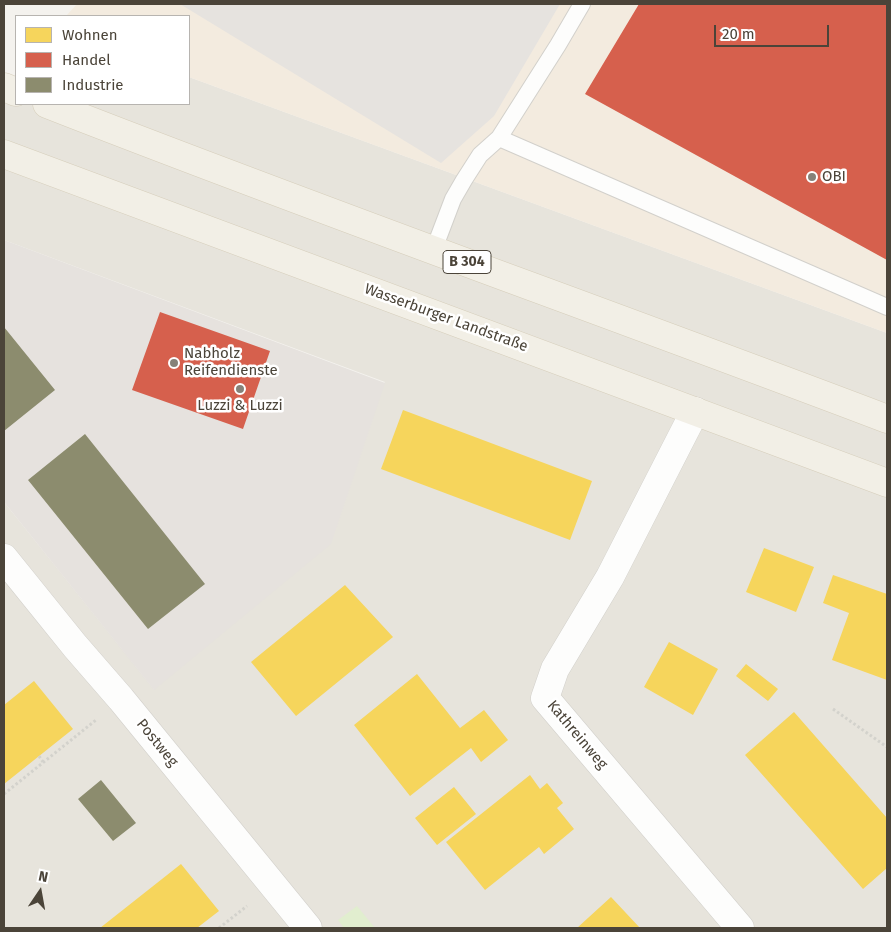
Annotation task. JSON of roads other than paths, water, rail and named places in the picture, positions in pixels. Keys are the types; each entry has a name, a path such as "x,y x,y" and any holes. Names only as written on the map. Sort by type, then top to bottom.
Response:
{"main road":[{"name":"B 304","path":"50,105 183,157 434,249 887,420"},
{"name":"Wasserburger Landstraße","path":"4,154 887,483"}],"street":[{"name":"Kathreinweg","path":"695,411 610,577 555,668 545,698 740,928"},
{"name":"Postweg","path":"4,558 308,928"}],"lane":[{"path":"434,249 454,199 464,180 480,155 499,138 582,4"},
{"path":"499,138 887,307"}],"place":[{"name":"OBI","path":"812,177"},
{"name":"Nabholz Reifendienste","path":"174,363"},
{"name":"Luzzi & Luzzi","path":"240,389"}]}
